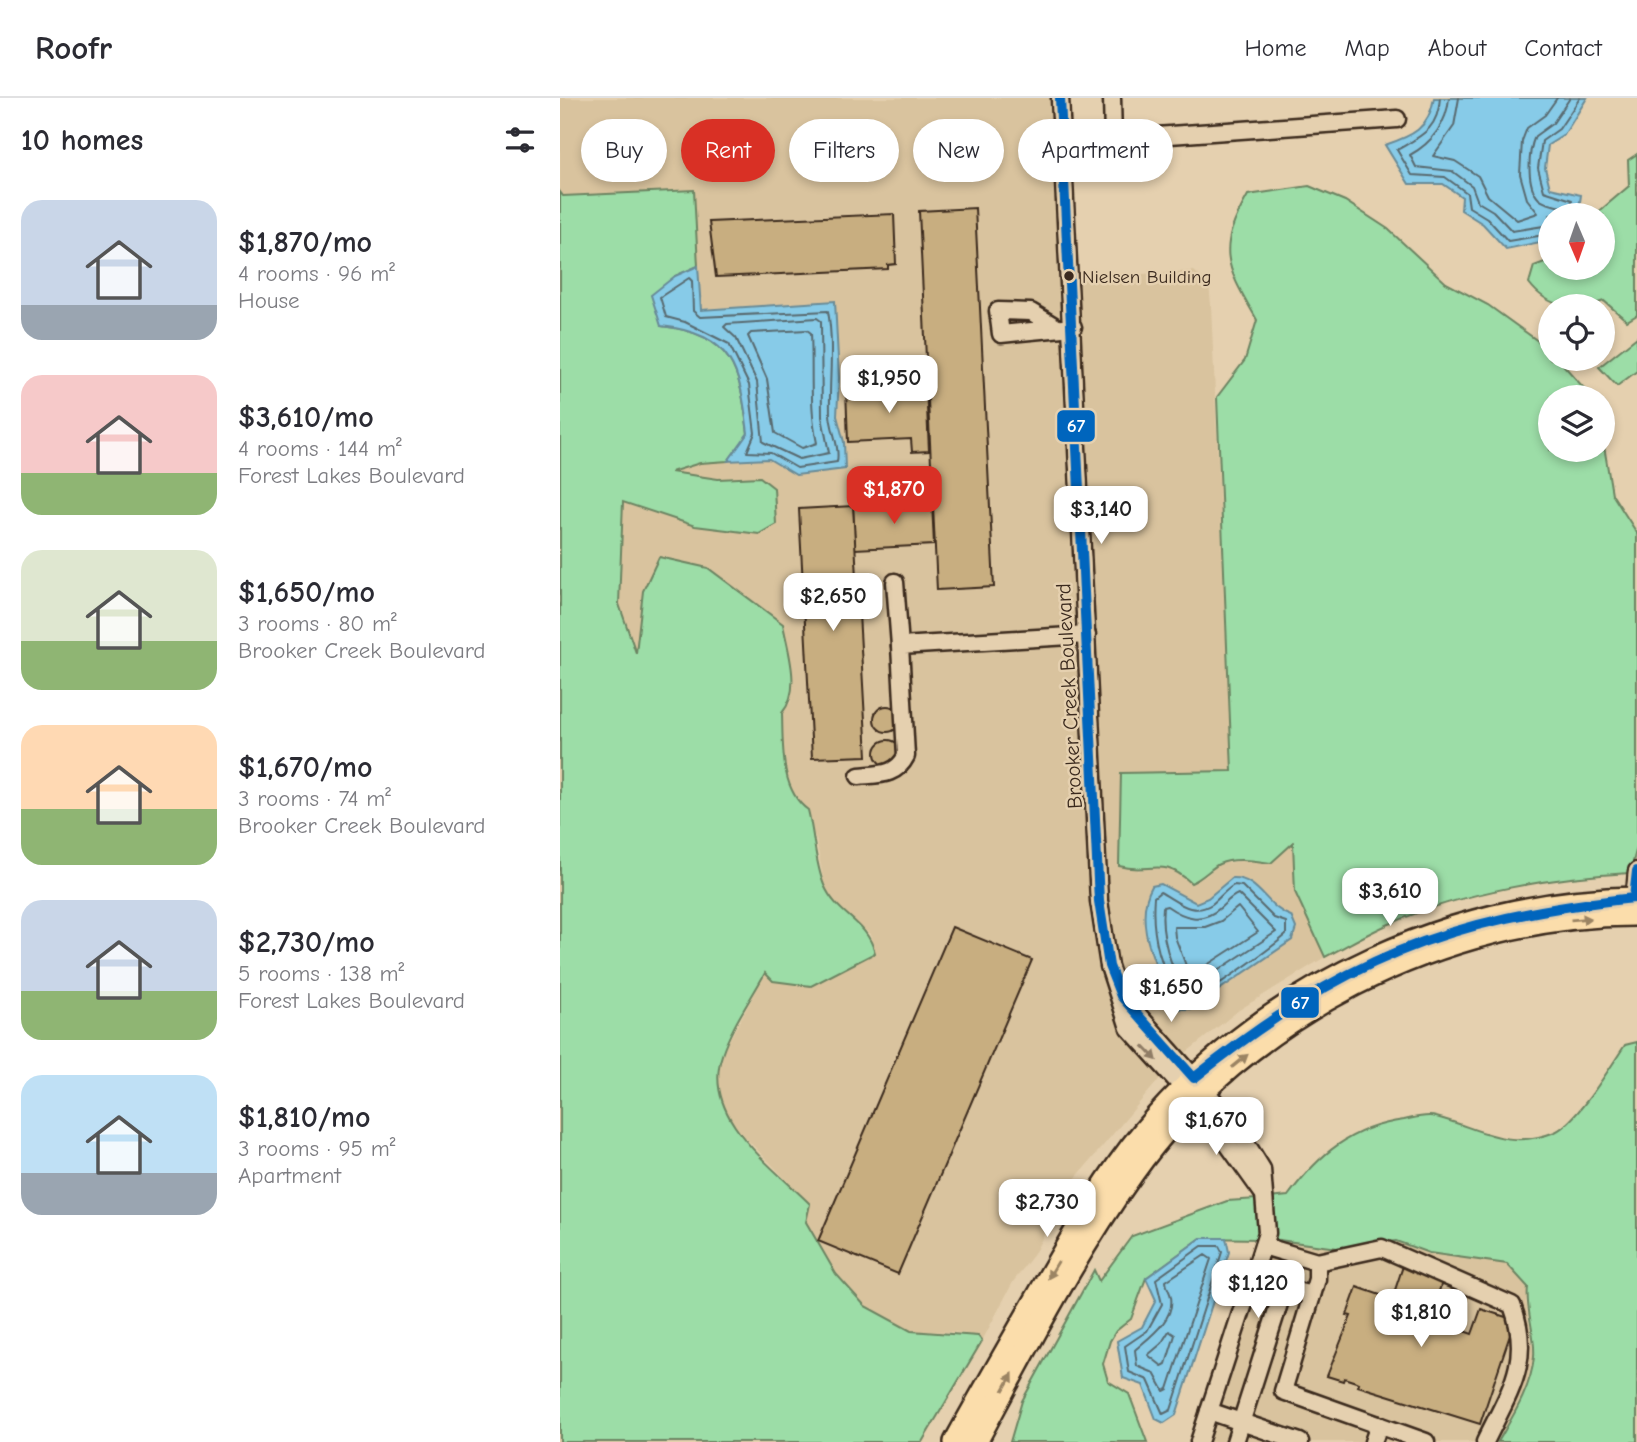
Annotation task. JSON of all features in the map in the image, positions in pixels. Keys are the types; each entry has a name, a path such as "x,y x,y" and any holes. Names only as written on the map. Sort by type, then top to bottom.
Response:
{"main road":[{"path":"955,1442 1087,1210 1118,1164 1195,1089 1301,1016 1373,976 1416,958 1480,937 1635,907"},
{"path":"976,1442 1105,1216 1133,1172 1195,1089"}],"street":[{"name":"Brooker Creek Boulevard","path":"1060,98 1060,119"},
{"path":"1112,98 1113,119"},
{"path":"1173,135 1397,119"},
{"name":"Brooker Creek Boulevard","path":"1063,182 1073,327 1099,901 1109,966 1121,996 1195,1089 1262,1192 1267,1233 1199,1442"},
{"path":"1056,327 1073,327"},
{"path":"859,776 891,773 901,766 906,756 895,582"},
{"path":"900,646 1087,635"},
{"path":"1635,907 1637,871"},
{"path":"1263,1246 1317,1262 1382,1248 1512,1305 1521,1329 1518,1373 1485,1442"},
{"path":"1317,1262 1317,1279 1283,1391 1426,1442"},
{"path":"1236,1442 1284,1288 1312,1296"},
{"path":"1209,1411 1300,1442"},
{"path":"1373,1442 1379,1425"}],"shaded area":[{"path":"560,98 1054,98 1055,119 1018,119 1018,182 1058,182 1093,902 1125,1032 1162,1076 1069,1186 1034,1254 1013,1282 982,1341 978,1336 955,1332 911,1331 865,1306 836,1274 806,1222 810,1204 732,1124 717,1094 721,1055 766,973 811,986 875,953 870,934 842,913 824,884 816,839 796,801 783,761 782,713 791,702 792,676 783,624 659,557 643,591 636,655 619,604 622,501 695,526 759,534 760,477 718,479 669,472 700,463 769,459 796,475 844,442 837,416 839,377 835,301 700,310 694,190 563,196 560,192"},
{"path":"1194,271 1209,284 1232,771 1122,774 1138,871 1153,865 1178,870 1191,883 1206,876 1218,864 1249,860 1271,863 1293,842 1295,892 1325,957 1239,1010 1182,1056 1127,992 1114,964 1105,901 1076,278","holes":["1232,878 1259,890 1279,912 1162,983 1149,942 1146,920 1176,893 1196,903 1208,898"]},
{"path":"1272,1239 1337,1248 1396,1241 1429,1253 1507,1264 1528,1287 1526,1302 1534,1356 1522,1401 1498,1442 1206,1442"}],"green space":[{"path":"1637,154 1637,315 1627,321 1615,311 1615,294 1540,294 1529,283 1534,266 1538,264 1538,280 1615,280 1615,203 1609,203 1629,186 1628,160"},
{"path":"1309,186 1345,201 1388,229 1446,283 1488,305 1538,341 1538,371 1569,371 1581,385 1538,385 1538,462 1607,462 1612,494 1637,533 1637,847 1630,873 1540,882 1448,903 1383,927 1325,957 1295,892 1293,843 1271,863 1245,860 1225,862 1191,883 1172,870 1119,866 1121,773 1232,771 1217,397 1245,360 1257,320 1232,272 1228,246 1231,231 1248,195"},
{"path":"694,190 698,266 675,276 661,326 704,337 729,359 741,391 748,434 728,461 700,463 671,472 718,479 760,477 774,488 776,524 759,534 695,526 623,502 619,604 636,653 643,591 659,557 708,568 783,624 792,670 791,693 782,713 783,752 788,779 792,791 808,810 824,885 837,904 866,933 875,953 811,986 773,981 765,973 726,1045 718,1078 722,1099 731,1119 760,1157 810,1204 806,1222 836,1274 865,1306 911,1331 978,1336 982,1341 922,1442 560,1442 560,192 563,196"},
{"path":"1637,337 1637,371 1617,386 1603,371 1615,371 1615,354"},
{"path":"1637,1042 1637,1442 1498,1442 1525,1391 1534,1357 1528,1287 1507,1264 1429,1253 1396,1241 1337,1248 1272,1239 1269,1198 1288,1196 1324,1155 1352,1136 1385,1124 1429,1116 1508,1139 1538,1137 1555,1132 1583,1106 1625,1045"},
{"path":"1257,1199 1261,1232 1259,1239 1201,1238 1146,1278 1131,1319 1116,1331 1110,1341 1103,1364 1108,1381 1129,1394 1147,1442 1010,1442 1022,1401 1094,1270 1099,1281 1132,1236 1227,1201"}],"water":[{"path":"1434,98 1587,98 1564,135 1548,145 1545,168 1550,188 1581,195 1580,203 1538,203 1538,242 1506,249 1483,224 1461,210 1462,197 1443,184 1409,184 1385,145 1418,130 1432,109"},
{"path":"698,266 701,310 835,301 839,378 837,416 844,442 845,469 796,475 769,459 728,461 748,433 736,374 729,359 704,337 661,326 651,295 675,276"},
{"path":"1232,878 1249,883 1275,907 1291,916 1296,928 1292,940 1191,1009 1180,1009 1150,950 1146,933 1146,901 1152,886 1161,884 1196,903 1208,898"},
{"path":"1201,1238 1226,1238 1229,1252 1176,1415 1164,1423 1156,1419 1143,1385 1123,1378 1117,1341 1142,1327 1156,1300 1146,1278"}],"building":[{"path":"975,208 994,587 937,590 919,211"},
{"path":"894,214 896,264 888,265 888,269 716,277 709,222"},
{"path":"926,385 929,451 912,452 911,439 848,442 846,389"},
{"path":"932,502 934,545 855,549 853,506"},
{"path":"853,506 867,756 812,758 799,509"},
{"path":"887,706 896,710 900,719 896,728 887,732 878,728 874,719 878,710"},
{"path":"888,740 897,744 901,753 897,762 888,766 879,762 875,753 879,744"},
{"path":"952,927 1032,960 898,1274 818,1241"},
{"path":"1404,1263 1444,1276 1430,1319 1472,1334 1481,1309 1515,1320 1480,1424 1358,1386 1359,1383 1344,1378 1343,1381 1327,1376 1351,1316 1347,1315 1357,1287 1392,1299"}],"transit line":[{"name":"67","path":"1060,98 1099,901 1109,966 1121,996 1194,1078 1248,1037 1349,974 1399,951 1507,918 1634,898 1637,871"}],"place":[{"name":"Nielsen Building","path":"1069,276"}]}
